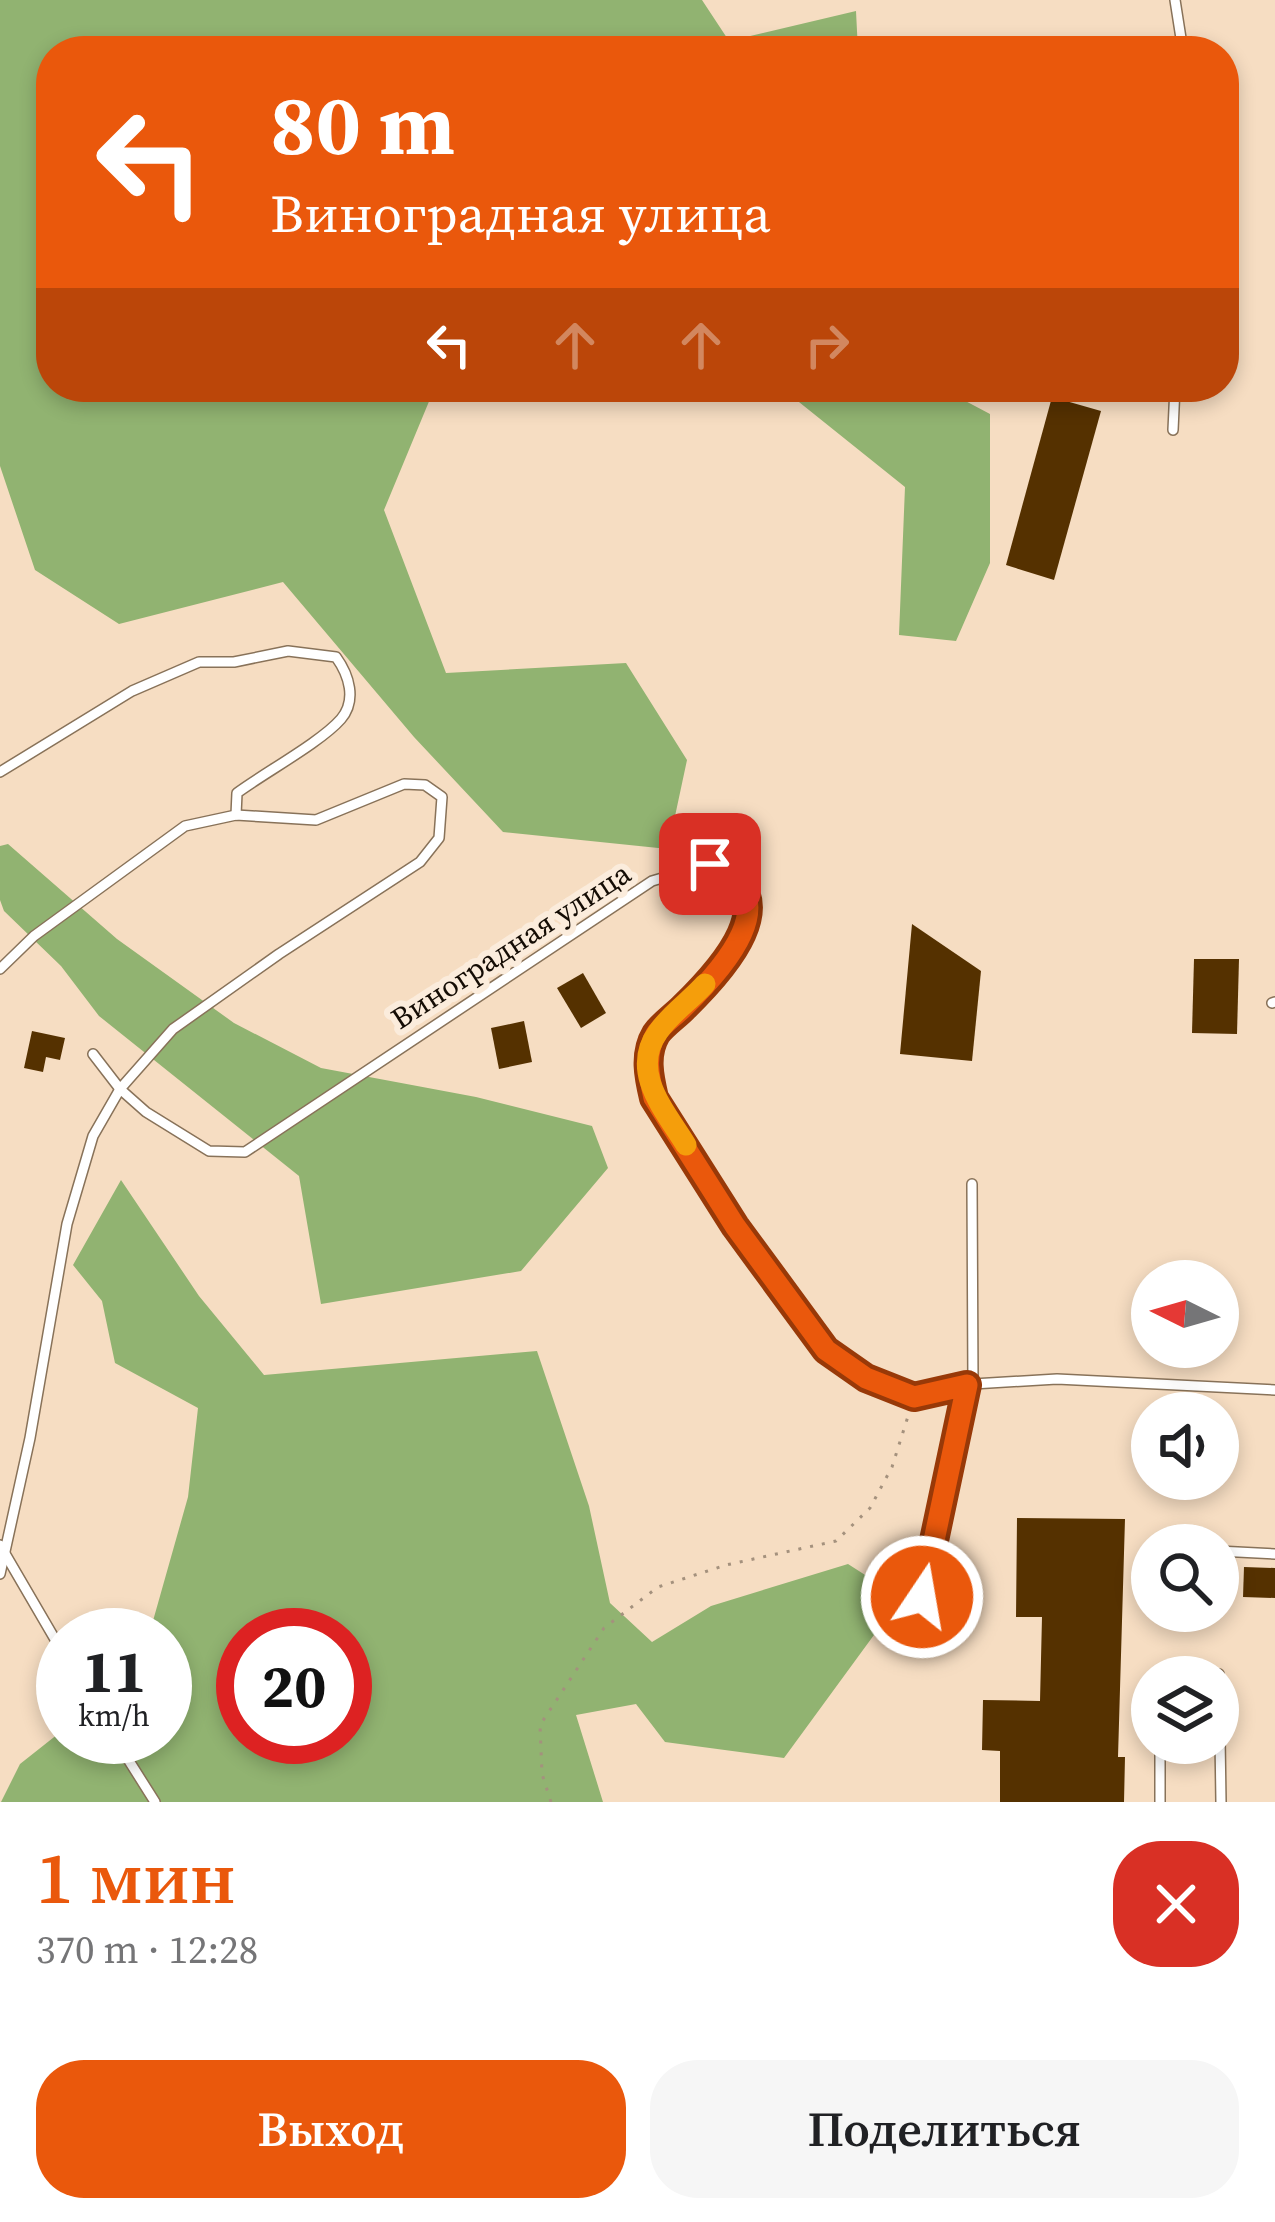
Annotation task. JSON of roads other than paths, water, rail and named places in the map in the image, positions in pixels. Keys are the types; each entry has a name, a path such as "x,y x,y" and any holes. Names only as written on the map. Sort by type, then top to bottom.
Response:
{"lane":[{"path":"1175,0 1181,36"},
{"path":"1173,430 1174,402"},
{"path":"0,772 132,691 199,662 234,662 288,651 336,657 347,671 351,691 343,717 237,793 236,815"},
{"path":"0,969 34,936 185,826 236,815 316,820 404,784 425,785 442,797 439,838 420,862 173,1029 120,1089 93,1136 67,1224 0,1574"},
{"name":"Виноградная улица","path":"93,1054 120,1089 146,1112 209,1151 245,1152 652,881 710,864 739,879 747,897 748,918 725,962 657,1032 648,1074 654,1098 735,1226 826,1350 866,1378 914,1397 970,1384"},
{"path":"922,1597 970,1384 972,1184"},
{"path":"970,1384 1057,1379 1275,1390"},
{"path":"3,1549 37,1608"},
{"path":"1239,1552 1275,1554"},
{"path":"131,1764 155,1802"},
{"path":"1160,1764 1160,1802"},
{"path":"1220,1764 1220,1802"}]}
